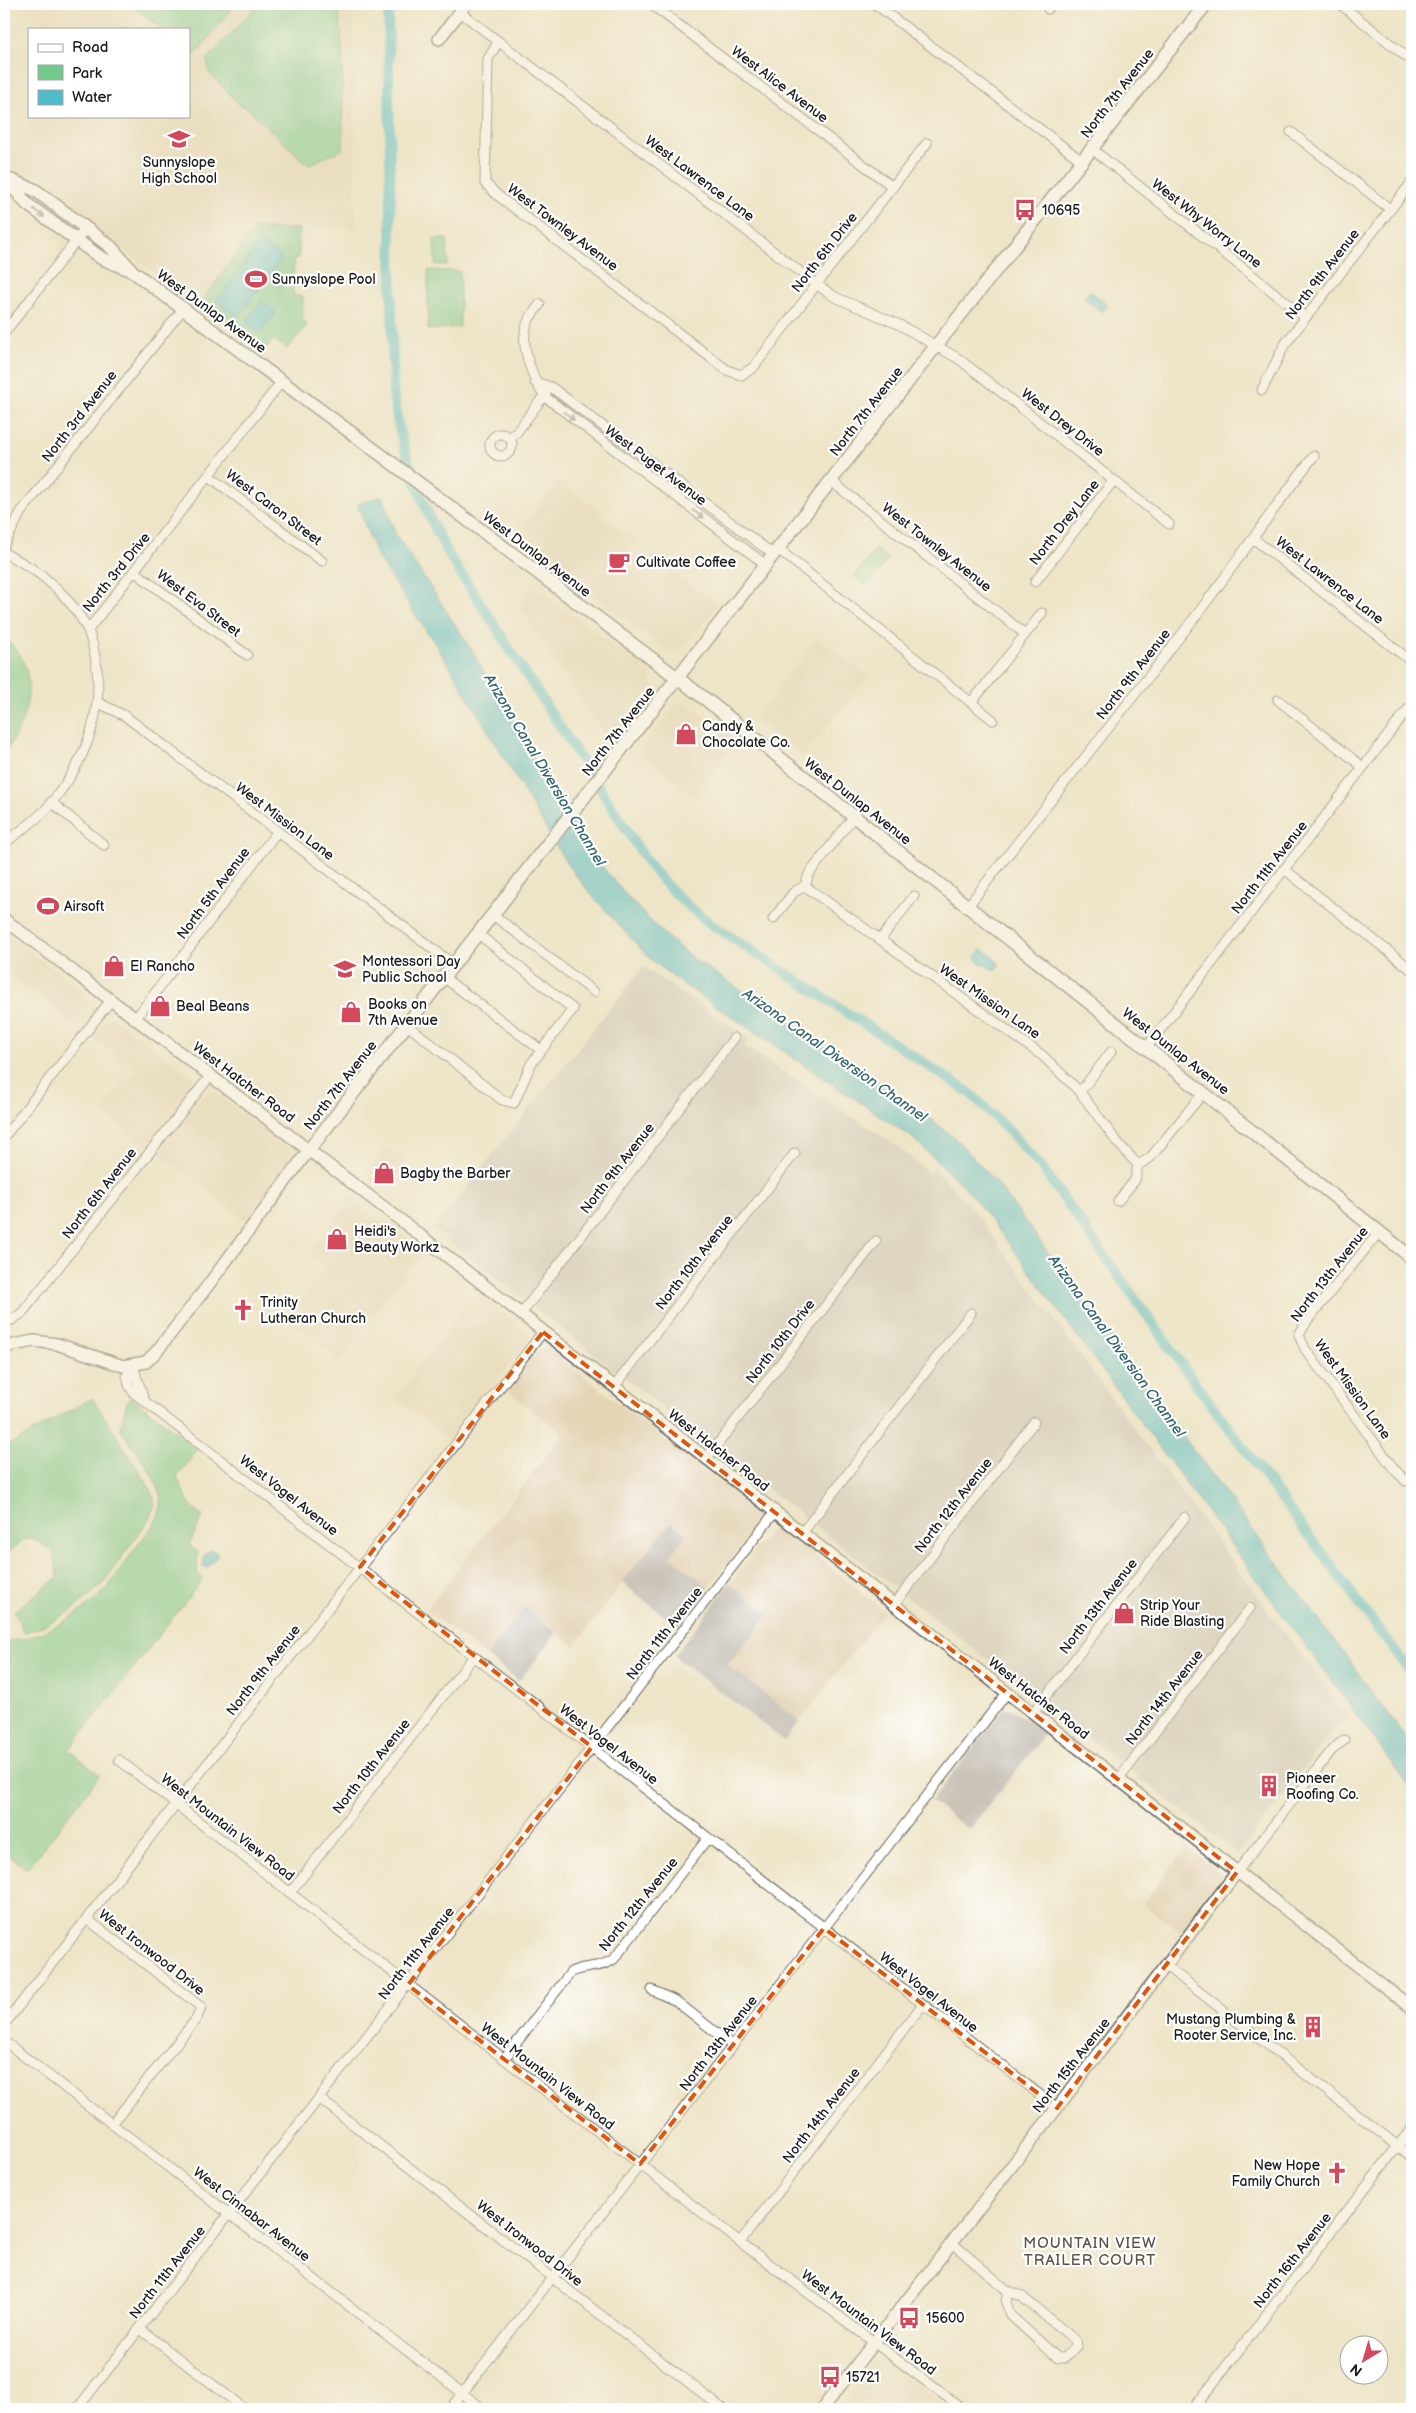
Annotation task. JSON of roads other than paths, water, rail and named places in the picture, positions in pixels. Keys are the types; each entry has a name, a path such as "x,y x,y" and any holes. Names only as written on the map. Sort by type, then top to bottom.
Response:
{"main road":[{"name":"North 7th Avenue","path":"309,1150 936,346 1206,4"},
{"name":"West Dunlap Avenue","path":"4,177 35,190 111,247 132,271 678,678 1412,1258"},
{"name":"West Dunlap Avenue","path":"4,177 27,204 77,241 101,258 132,271"}],"street":[{"name":"West Alice Avenue","path":"651,4 893,187"},
{"path":"875,4 1082,161"},
{"path":"1340,4 1412,61"},
{"path":"439,39 463,8"},
{"name":"West Lawrence Lane","path":"463,8 498,42 835,298 900,325 936,346"},
{"name":"West Townley Avenue","path":"498,42 488,59 485,183 497,195 727,370 741,375"},
{"path":"1291,132 1390,209"},
{"name":"North 6th Drive","path":"741,375 753,368 816,284 927,143"},
{"name":"West Why Worry Lane","path":"1092,149 1305,317"},
{"name":"North 9th Avenue","path":"1262,390 1285,344 1412,182"},
{"path":"4,334 86,228"},
{"name":"West Puget Avenue","path":"540,304 527,322 525,330 531,373 544,396 612,448 772,556"},
{"name":"North 3rd Avenue","path":"4,545 21,512 183,308"},
{"name":"West Drey Drive","path":"936,346 959,359 1170,524"},
{"name":"North 3rd Drive","path":"4,844 51,802 67,781 83,752 99,703 98,668 88,630 282,382"},
{"name":"West Puget Avenue","path":"535,382 551,387 772,556 972,702 993,720"},
{"path":"510,438 516,433 551,387"},
{"path":"612,448 620,439"},
{"name":"North 9th Avenue","path":"968,906 1254,539 1268,514 1314,456"},
{"name":"West Caron Street","path":"209,476 322,561"},
{"name":"North Drey Lane","path":"1035,582 1114,480"},
{"name":"West Townley Avenue","path":"831,481 1026,634"},
{"name":"West Lawrence Lane","path":"1254,539 1412,662"},
{"path":"4,553 35,570 54,586 70,602 88,630"},
{"name":"West Eva Street","path":"135,572 246,655"},
{"path":"972,702 1042,613"},
{"path":"1278,700 1363,767"},
{"name":"West Mission Lane","path":"99,703 125,716 453,964"},
{"name":"North 11th Avenue","path":"1147,1047 1412,704"},
{"path":"51,802 104,845"},
{"path":"772,918 794,892 805,886 809,874 854,816"},
{"name":"North 5th Avenue","path":"136,1018 277,832"},
{"path":"1284,869 1412,970"},
{"name":"West Mission Lane","path":"805,886 1029,1044 1061,1072 1080,1092 1117,1142 1138,1165"},
{"path":"880,940 914,896"},
{"path":"492,914 594,992"},
{"path":"4,935 8,922"},
{"name":"West Hatcher Road","path":"8,922 309,1150 1412,2008"},
{"path":"406,1024 502,1100 514,1103 540,1050 573,1009 477,933"},
{"path":"443,977 540,1050"},
{"path":"4,1136 111,1000"},
{"name":"North 9th Avenue","path":"521,1314 734,1038"},
{"path":"1080,1092 1111,1052"},
{"name":"North 6th Avenue","path":"4,1321 12,1320 22,1313 211,1075"},
{"path":"1118,1201 1134,1180 1138,1165 1150,1158 1204,1092"},
{"name":"North 7th Avenue","path":"133,1366 146,1362 157,1351 309,1150"},
{"name":"North 10th Avenue","path":"614,1387 795,1153"},
{"name":"North 13th Avenue","path":"1300,1335 1307,1321 1380,1231"},
{"name":"North 10th Drive","path":"706,1459 876,1241"},
{"path":"802,1533 971,1313"},
{"name":"North 9th Avenue","path":"4,2025 543,1332"},
{"name":"West Mission Lane","path":"1300,1335 1305,1349 1394,1469 1406,1481"},
{"path":"4,1347 34,1341 49,1343 123,1366 133,1366"},
{"name":"West Vogel Avenue","path":"133,1366 144,1400 1057,2108"},
{"name":"North 12th Avenue","path":"894,1605 1034,1422"},
{"name":"North 11th Avenue","path":"77,2409 775,1512"},
{"name":"North 13th Avenue","path":"1033,1712 1185,1517"},
{"name":"North 14th Avenue","path":"1119,1779 1250,1608"},
{"name":"North 10th Avenue","path":"290,1893 474,1656"},
{"name":"North 13th Avenue","path":"450,2409 1007,1693"},
{"name":"North 15th Avenue","path":"822,2409 1057,2108 1332,1750 1344,1740"},
{"name":"West Mountain View Road","path":"119,1760 740,2242 963,2409"},
{"name":"North 12th Avenue","path":"504,2059 571,1972 581,1967 606,1965 614,1959 708,1838"},
{"name":"West Ironwood Drive","path":"87,1919 201,2008 197,2018 112,2124"},
{"path":"1166,1966 1412,2157"},
{"path":"652,1990 676,2001 733,2046"},
{"name":"North 14th Avenue","path":"740,2242 923,2004"},
{"name":"West Cinnabar Avenue","path":"4,2041 483,2409"},
{"name":"West Ironwood Drive","path":"320,2099 723,2409"},
{"name":"North 16th Avenue","path":"1194,2409 1412,2128"},
{"path":"952,2243 1008,2292 1021,2296 1075,2340 1076,2346 1065,2358 1058,2358 1010,2315 1006,2302 1008,2292"},
{"path":"140,2329 245,2409"}],"water":[{"path":"260,242 282,258 238,317 217,301"},
{"path":"1090,291 1108,305 1102,312 1084,298"},
{"path":"261,301 276,312 260,333 246,322"},
{"name":"Arizona Canal Diversion Channel","path":"382,496 396,535 468,644 584,842 608,873 633,903 691,957 923,1112 957,1140 1000,1187 1412,1746 1412,1790 966,1188 910,1136 674,978 648,957 594,898 568,866 450,667 376,555 357,504"},
{"path":"981,950 986,951 1000,964 995,970 978,962 975,955"},
{"path":"210,1550 216,1552 218,1556 207,1568 203,1566 204,1555"}],"waterway":[{"path":"388,4 393,391 400,432 413,475 421,497 449,555 648,863 663,881 685,903 711,924 970,1093 1010,1132 1042,1168 1193,1380 1412,1674"}],"place":[{"name":"Sunnyslope High School","path":"179,139"},
{"name":"10695","path":"1025,210"},
{"name":"Sunnyslope Pool","path":"256,279"},
{"name":"Cultivate Coffee","path":"619,562"},
{"name":"Candy & Chocolate Co.","path":"686,734"},
{"name":"Airsoft","path":"48,906"},
{"name":"El Rancho","path":"114,966"},
{"name":"Montessori Day Public School","path":"345,969"},
{"name":"Beal Beans","path":"160,1006"},
{"name":"Books on 7th Avenue","path":"351,1012"},
{"name":"Bagby the Barber","path":"384,1173"},
{"name":"Heidi's Beauty Workz","path":"337,1239"},
{"name":"Trinity Lutheran Church","path":"243,1310"},
{"name":"Strip Your Ride Blasting","path":"1124,1613"},
{"name":"Pioneer Roofing Co.","path":"1269,1786"},
{"name":"Mustang Plumbing & Rooter Service, Inc.","path":"1313,2027"},
{"name":"New Hope Family Church","path":"1337,2173"},
{"name":"15600","path":"909,2318"},
{"name":"15721","path":"830,2377"}],"district":[{"name":"MOUNTAIN VIEW TRAILER COURT","path":"1090,2252"}]}
